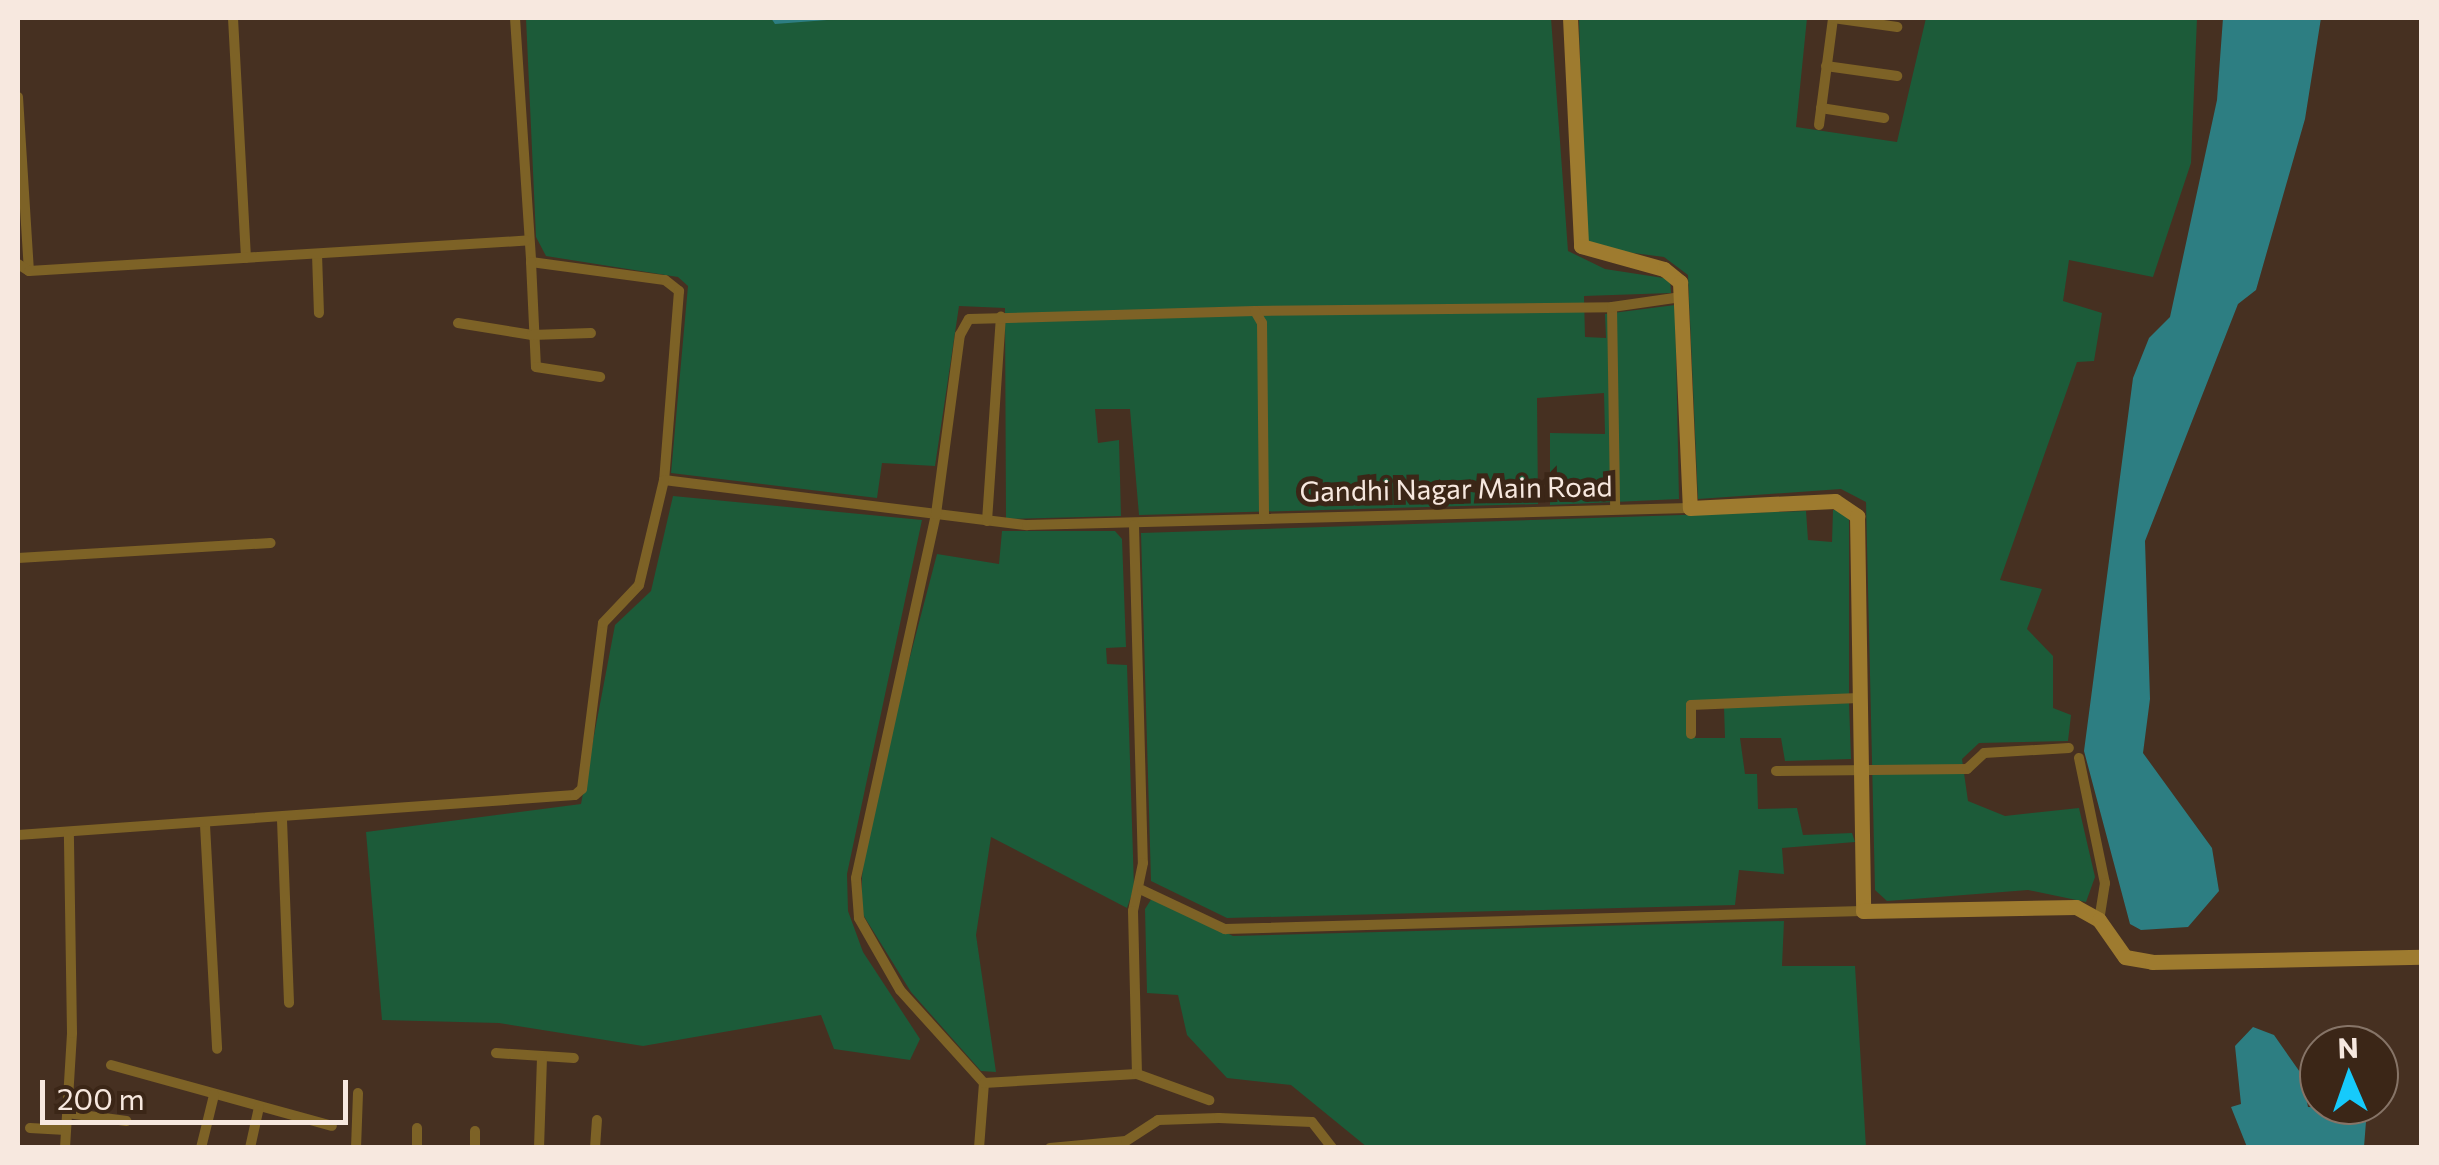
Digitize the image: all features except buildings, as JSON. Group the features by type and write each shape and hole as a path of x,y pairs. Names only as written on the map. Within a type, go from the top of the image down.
{"street":[{"path":"233,18 246,258"},
{"path":"515,18 536,367 600,377"},
{"path":"1570,18 1581,246 1675,274 1681,298 1690,508"},
{"path":"1819,124 1832,18 1897,27"},
{"path":"1826,66 1896,76"},
{"path":"18,97 29,270"},
{"path":"1821,108 1884,118"},
{"path":"18,264 29,270 526,241"},
{"path":"317,254 319,313"},
{"path":"18,835 552,800 582,789 603,623 639,585 664,480 679,291 665,280 531,262"},
{"path":"979,1148 984,1083 900,990 859,918 856,878 865,818 936,514 960,335 976,315 1612,307 1681,298"},
{"path":"1612,307 1615,509"},
{"path":"1255,312 1262,323 1264,518"},
{"path":"987,520 1001,316"},
{"path":"458,324 532,335 591,333"},
{"name":"Gandhi Nagar Main Road","path":"664,480 987,520 1134,525 1834,501 1852,508 1863,911"},
{"path":"1134,525 1142,890 1133,912 1137,1074"},
{"path":"18,558 271,543"},
{"path":"1691,734 1690,705 1858,698"},
{"path":"1776,771 1967,769 1984,753 2069,748"},
{"path":"2078,758 2106,883 2098,920"},
{"path":"282,820 290,1002"},
{"path":"205,825 217,1049"},
{"path":"65,1148 69,833"},
{"path":"1142,890 1225,929 2050,905 2076,907 2098,920 2125,957 2152,962 2422,956"},
{"path":"496,1053 574,1058"},
{"path":"539,1148 542,1058"},
{"path":"112,1066 332,1126"},
{"path":"984,1083 1137,1074 1209,1100"},
{"path":"356,1148 358,1093"},
{"path":"200,1148 214,1095"},
{"path":"250,1148 259,1106"},
{"path":"67,1113 126,1122"},
{"path":"1050,1148 1126,1141 1158,1120 1219,1118 1312,1122 1332,1148"},
{"path":"595,1148 597,1120"},
{"path":"30,1128 66,1130"},
{"path":"417,1148 418,1128"},
{"path":"475,1148 476,1130"}],"green space":[{"path":"526,18 1551,18 1568,251 1605,269 1670,279 1671,293 1584,296 1585,337 1606,338 1605,314 1675,305 1679,499 1550,505 1550,433 1605,434 1604,393 1537,398 1538,504 1139,515 1130,409 1095,409 1098,443 1119,440 1121,516 1006,519 1005,308 959,306 935,466 882,463 877,498 671,473 688,286 678,277 546,256 536,237"},
{"path":"1579,18 1807,18 1796,127 1897,142 1926,18 2197,18 2191,163 2153,277 2069,260 2063,301 2102,313 2094,361 2077,362 2000,580 2042,589 2027,629 2053,656 2053,708 2071,715 2068,741 1979,743 1962,759 1968,801 2005,816 2079,808 2095,877 2086,902 2028,890 1887,901 1875,890 1866,502 1841,489 1698,499 1688,275 1664,257 1595,248 1585,240"},
{"path":"673,496 922,520 847,874 848,911 863,952 920,1039 910,1060 834,1049 821,1015 643,1046 499,1023 382,1020 366,832 581,804 615,625 651,591"},
{"path":"1833,510 1843,510 1849,520 1849,695 1695,701 1695,738 1725,738 1724,707 1849,703 1851,759 1785,761 1781,738 1740,738 1745,774 1757,774 1758,809 1797,808 1803,835 1852,833 1855,842 1782,848 1784,874 1739,870 1735,905 1227,918 1151,881 1141,533 1806,511 1808,540 1832,542"},
{"path":"1002,531 1115,531 1122,539 1126,647 1106,648 1107,664 1127,665 1134,888 1127,908 991,837 976,935 996,1072 981,1071 911,992 862,913 862,877 868,817 937,554 999,564"},
{"path":"1152,898 1233,936 1784,921 1782,966 1855,966 1866,1147 1367,1147 1291,1085 1227,1078 1187,1035 1178,995 1147,993 1145,909"}],"water":[{"path":"771,18 853,18 775,24"},
{"path":"2223,18 2321,18 2305,119 2256,290 2238,304 2145,541 2150,699 2143,753 2212,848 2219,891 2188,927 2141,930 2130,924 2084,751 2133,378 2149,338 2170,317 2217,100"},
{"path":"2253,1027 2274,1035 2299,1071 2299,1125 2366,1125 2364,1147 2247,1147 2231,1107 2241,1104 2235,1046"}]}
